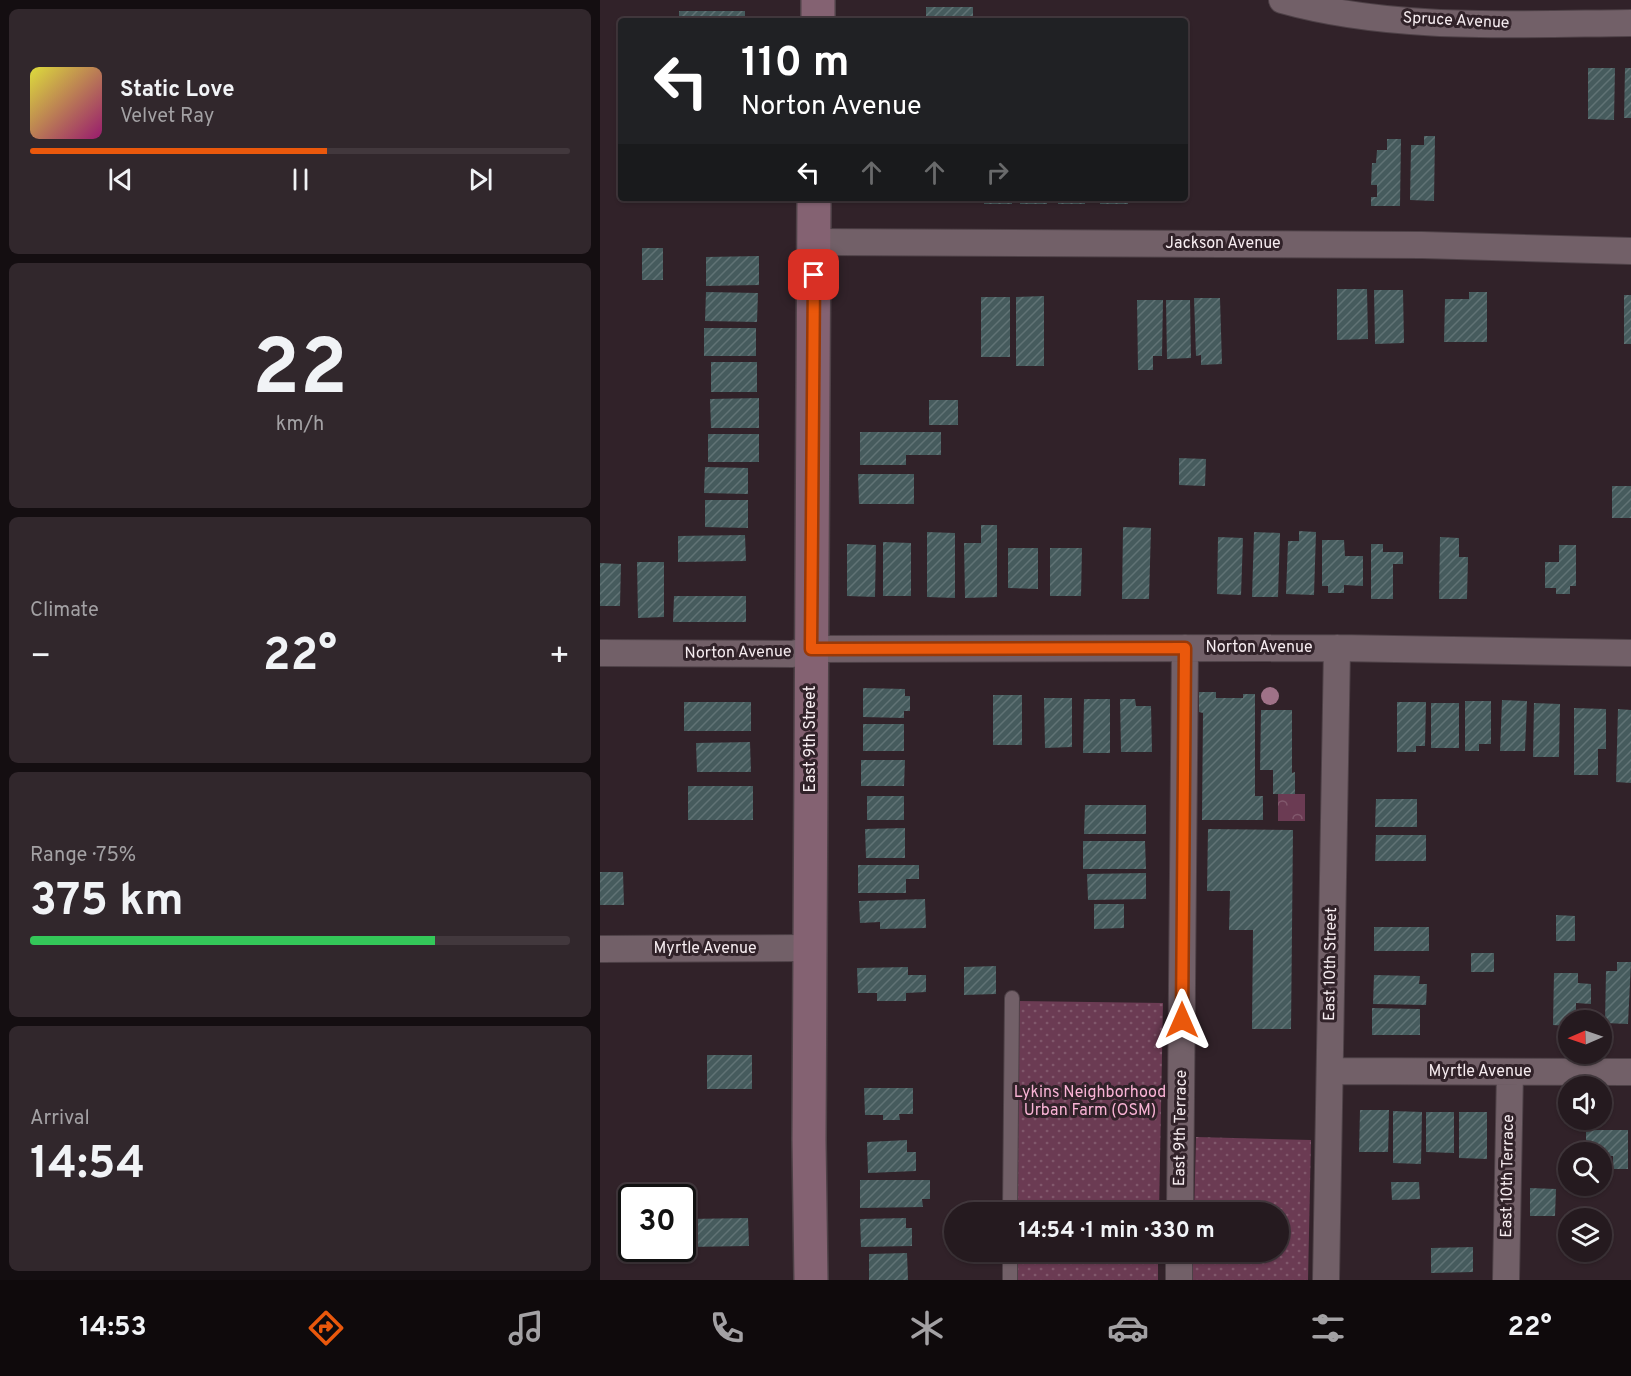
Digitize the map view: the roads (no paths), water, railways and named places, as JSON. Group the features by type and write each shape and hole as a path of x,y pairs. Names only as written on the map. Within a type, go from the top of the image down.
{"main road":[{"path":"818,0 818,18"},
{"name":"East 9th Street","path":"811,1280 809,1140 814,201"}],"street":[{"name":"Spruce Avenue","path":"1282,0 1346,6 1432,22 1631,23"},
{"name":"Jackson Avenue","path":"814,242 1410,245 1631,251"},
{"name":"Norton Avenue","path":"600,653 780,654 811,649 1185,648 1631,653"},
{"name":"East 9th Terrace","path":"1180,1202 1185,648"},
{"name":"East 10th Street","path":"1326,1280 1337,648"},
{"name":"Myrtle Avenue","path":"600,949 810,948"},
{"name":"Myrtle Avenue","path":"1330,1071 1631,1072"},
{"name":"East 10th Terrace","path":"1506,1280 1510,1072"},
{"path":"1179,1262 1179,1280"}],"lane":[{"path":"1010,1202 1012,998"},
{"path":"1010,1262 1010,1280"}],"park label":[{"name":"Lykins Neighborhood Urban Farm (OSM)","path":"1090,1102"}]}
